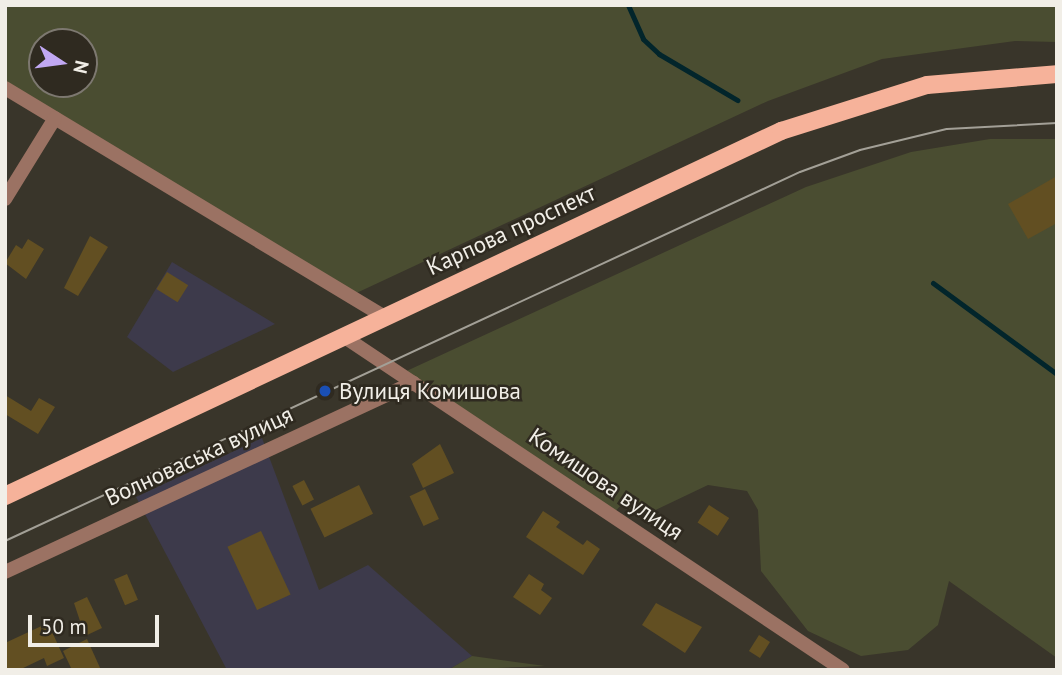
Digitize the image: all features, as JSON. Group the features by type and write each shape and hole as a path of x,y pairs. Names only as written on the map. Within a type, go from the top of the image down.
{"main road":[{"name":"Карпова проспект","path":"5,496 343,336 829,112 927,85 1057,74"}],"street":[{"path":"5,88 384,317"},
{"path":"5,199 55,118"},
{"name":"Комишова вулиця","path":"343,336 843,670"},
{"name":"Волноваська вулиця","path":"5,572 413,383"}],"shaded area":[{"path":"172,262 275,324 173,372 127,337"},
{"path":"262,438 319,590 368,565 472,656 448,670 227,670 136,497"}],"green space":[{"path":"5,5 1057,5 1057,42 1015,41 882,59 768,101 350,296 5,88"},
{"path":"990,139 1057,139 1057,658 949,581 938,625 908,650 861,656 808,631 761,571 758,510 747,491 708,485 645,515 621,505 612,515 400,374 806,187 911,152"},
{"path":"472,656 545,666 448,670"}],"building":[{"path":"1057,176 1057,223 1028,239 1008,204"},
{"path":"90,236 108,247 78,296 64,288"},
{"path":"28,239 44,249 26,279 5,263 16,245 22,249"},
{"path":"167,272 188,285 178,302 156,289"},
{"path":"5,395 31,411 39,398 55,407 38,434 5,414"},
{"path":"440,444 454,473 423,488 412,464"},
{"path":"304,480 314,500 302,506 292,486"},
{"path":"359,485 373,514 324,537 310,509"},
{"path":"425,489 439,519 424,526 410,496"},
{"path":"709,505 729,518 718,536 698,523"},
{"path":"543,511 560,522 556,527 583,545 587,540 600,549 583,575 526,537"},
{"path":"261,531 291,594 257,610 227,547"},
{"path":"127,574 138,600 125,605 114,579"},
{"path":"529,574 544,584 541,590 552,598 540,615 513,597"},
{"path":"87,597 102,628 85,636 74,603"},
{"path":"656,603 702,627 685,653 642,625"},
{"path":"48,623 64,658 47,666 44,658 19,670 5,670 5,643"},
{"path":"759,635 770,642 760,658 749,651"},
{"path":"87,639 101,670 72,670 63,651"}],"waterway":[{"path":"628,5 643,39 659,54 737,100"},
{"path":"933,283 1057,374"}],"tram line":[{"path":"5,541 800,172 860,150 947,129 1057,123"}],"place":[{"name":"Вулиця Комишова","path":"325,391"}]}
